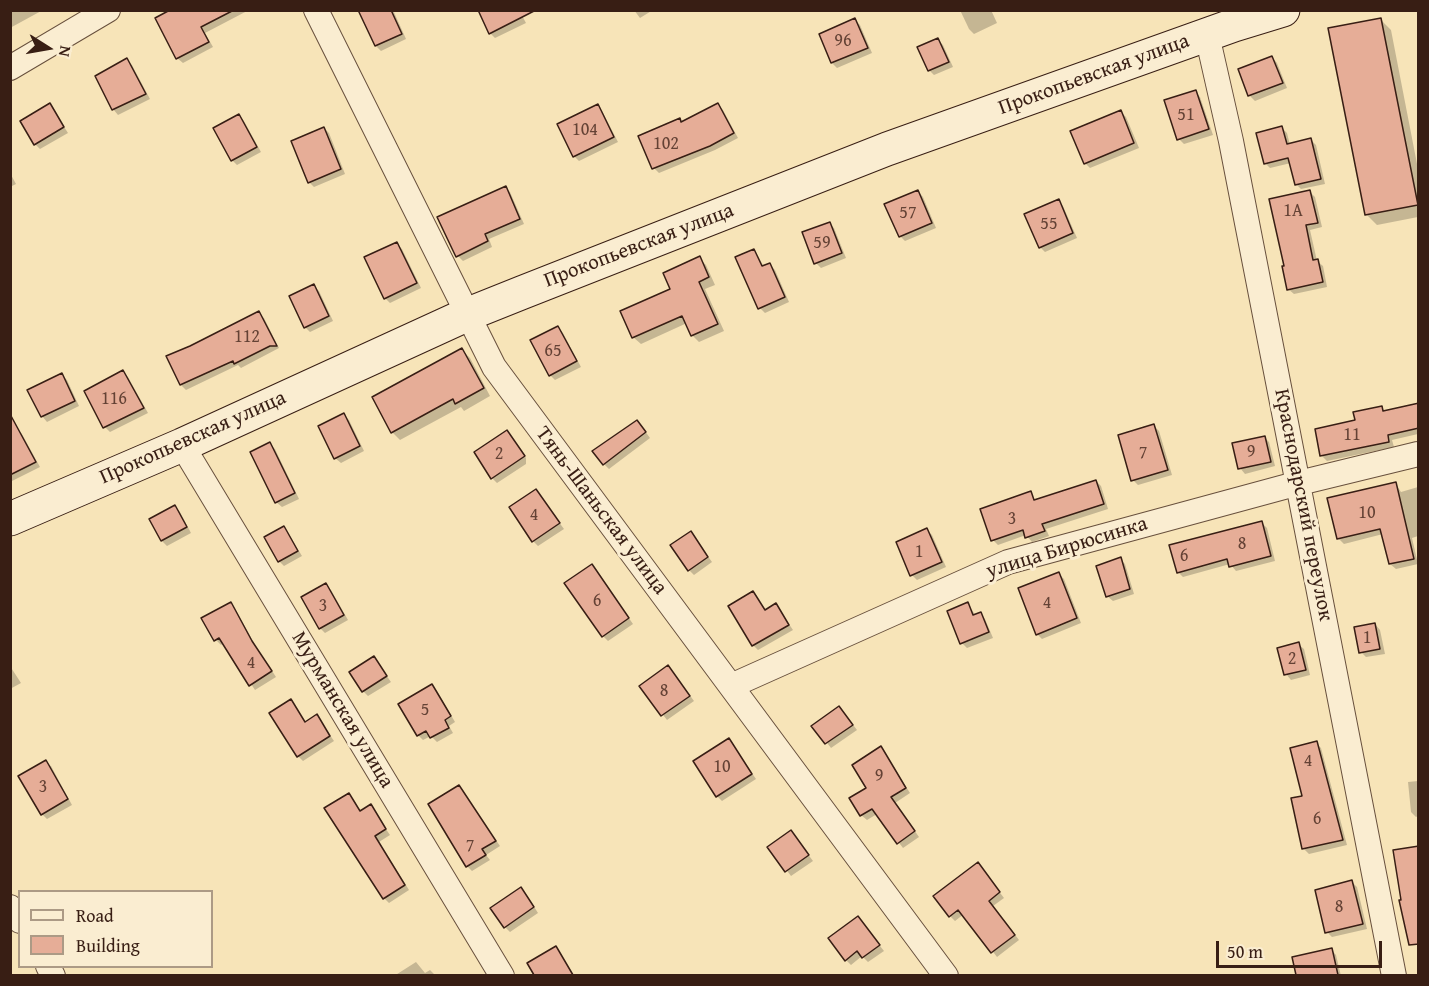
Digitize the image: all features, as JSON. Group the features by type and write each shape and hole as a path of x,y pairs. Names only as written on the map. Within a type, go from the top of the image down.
{"main road":[{"name":"Прокопьевская улица","path":"10,519 182,445 466,315 887,149 1283,10"}],"street":[{"path":"10,68 108,10"},
{"name":"Тянь-Шаньская улица","path":"315,10 494,367 946,975"},
{"name":"Краснодарский переулок","path":"1207,35 1231,141 1394,975"},
{"name":"Мурманская улица","path":"182,445 502,975"},
{"name":"улица Бирюсинка","path":"731,686 1008,562 1299,483 1419,454"}],"building":[{"path":"170,10 234,10 201,27 209,42 176,59 155,18"},
{"path":"358,10 391,10 402,34 375,46"},
{"path":"478,10 536,10 489,34"},
{"path":"855,18 868,48 831,63 819,34"},
{"path":"1381,18 1418,205 1365,215 1328,28"},
{"path":"938,38 949,62 928,71 917,47"},
{"path":"1272,56 1283,83 1248,96 1238,69"},
{"path":"127,58 146,94 112,110 95,76"},
{"path":"1196,90 1209,129 1177,140 1164,100"},
{"path":"50,103 64,127 34,145 20,121"},
{"path":"718,103 734,133 710,146 652,169 638,136 680,118 681,122"},
{"path":"598,104 614,137 573,157 557,124"},
{"path":"1121,110 1134,143 1084,164 1070,131"},
{"path":"239,114 257,147 231,161 213,128"},
{"path":"1282,126 1287,144 1311,138 1321,179 1295,185 1288,158 1264,164 1256,133"},
{"path":"324,127 341,169 308,183 291,141"},
{"path":"506,186 520,219 485,234 488,241 456,257 437,217"},
{"path":"918,190 932,223 899,237 884,204"},
{"path":"1310,190 1318,223 1306,225 1313,260 1318,259 1323,282 1287,290 1269,199"},
{"path":"1059,199 1073,233 1039,248 1024,214"},
{"path":"830,222 842,253 814,264 802,232"},
{"path":"397,242 417,283 384,299 364,257"},
{"path":"754,249 762,266 770,263 785,297 758,309 735,257"},
{"path":"700,256 709,277 699,282 718,324 691,336 682,316 632,338 620,311 670,289 663,273"},
{"path":"314,284 329,316 304,328 289,296"},
{"path":"259,311 277,346 270,346 234,364 233,361 180,385 166,356"},
{"path":"558,326 577,361 549,376 530,340"},
{"path":"462,348 484,388 455,404 453,399 391,433 372,397"},
{"path":"123,370 144,408 103,428 84,391"},
{"path":"62,373 75,401 41,417 27,390"},
{"path":"1419,403 1419,428 1388,435 1389,442 1320,456 1315,429 1355,420 1353,412 1382,406 1383,411"},
{"path":"344,413 360,446 334,459 318,426"},
{"path":"10,414 36,462 10,475"},
{"path":"637,420 646,432 603,465 592,451"},
{"path":"1154,424 1168,470 1131,481 1118,435"},
{"path":"507,430 525,456 491,479 474,452"},
{"path":"1265,436 1271,462 1238,469 1232,443"},
{"path":"270,442 295,493 275,503 250,452"},
{"path":"1096,480 1104,504 1042,524 1045,531 1025,538 1023,530 991,541 980,509 1031,491 1034,500"},
{"path":"1396,482 1414,559 1389,564 1380,529 1337,539 1327,498"},
{"path":"536,489 560,523 532,542 509,507"},
{"path":"175,505 187,527 161,541 149,519"},
{"path":"1262,521 1271,556 1229,567 1227,559 1177,573 1169,545"},
{"path":"284,526 298,551 278,562 264,537"},
{"path":"927,528 942,562 910,576 896,542"},
{"path":"691,531 708,557 688,571 670,545"},
{"path":"1121,557 1130,589 1106,597 1096,566"},
{"path":"592,564 629,618 602,637 564,583"},
{"path":"1059,572 1077,618 1036,635 1018,588"},
{"path":"326,583 344,615 319,629 301,597"},
{"path":"753,591 765,610 776,603 789,625 752,646 728,606"},
{"path":"231,602 252,641 272,671 249,686 219,638 214,641 201,618"},
{"path":"968,602 973,615 981,612 989,632 960,644 947,611"},
{"path":"1375,623 1380,649 1359,653 1354,627"},
{"path":"1299,642 1306,670 1284,675 1277,648"},
{"path":"374,656 387,676 362,692 349,672"},
{"path":"668,665 690,696 661,716 639,686"},
{"path":"432,684 451,716 445,720 449,728 430,738 426,731 417,736 398,704"},
{"path":"291,699 305,722 317,714 330,736 297,757 269,713"},
{"path":"839,706 853,725 825,744 811,726"},
{"path":"729,738 752,774 716,797 693,761"},
{"path":"1317,741 1343,840 1302,849 1291,798 1302,796 1290,748"},
{"path":"881,746 906,788 891,797 915,831 897,844 872,809 860,816 849,798 866,788 852,765"},
{"path":"46,760 68,799 41,815 18,776"},
{"path":"459,785 496,841 482,849 486,855 466,867 428,804"},
{"path":"349,793 360,811 371,804 386,829 375,836 405,885 383,899 324,808"},
{"path":"791,830 809,855 785,872 767,847"},
{"path":"1419,846 1419,944 1409,945 1399,900 1401,900 1393,850"},
{"path":"978,862 1000,892 989,901 1015,935 991,953 958,910 949,917 933,896"},
{"path":"1352,880 1363,924 1325,933 1315,890"},
{"path":"521,887 534,907 504,928 490,908"},
{"path":"858,916 880,945 862,958 857,951 845,961 828,938"},
{"path":"556,946 573,975 534,975 527,963"},
{"path":"1332,948 1338,975 1296,975 1292,957"}]}
